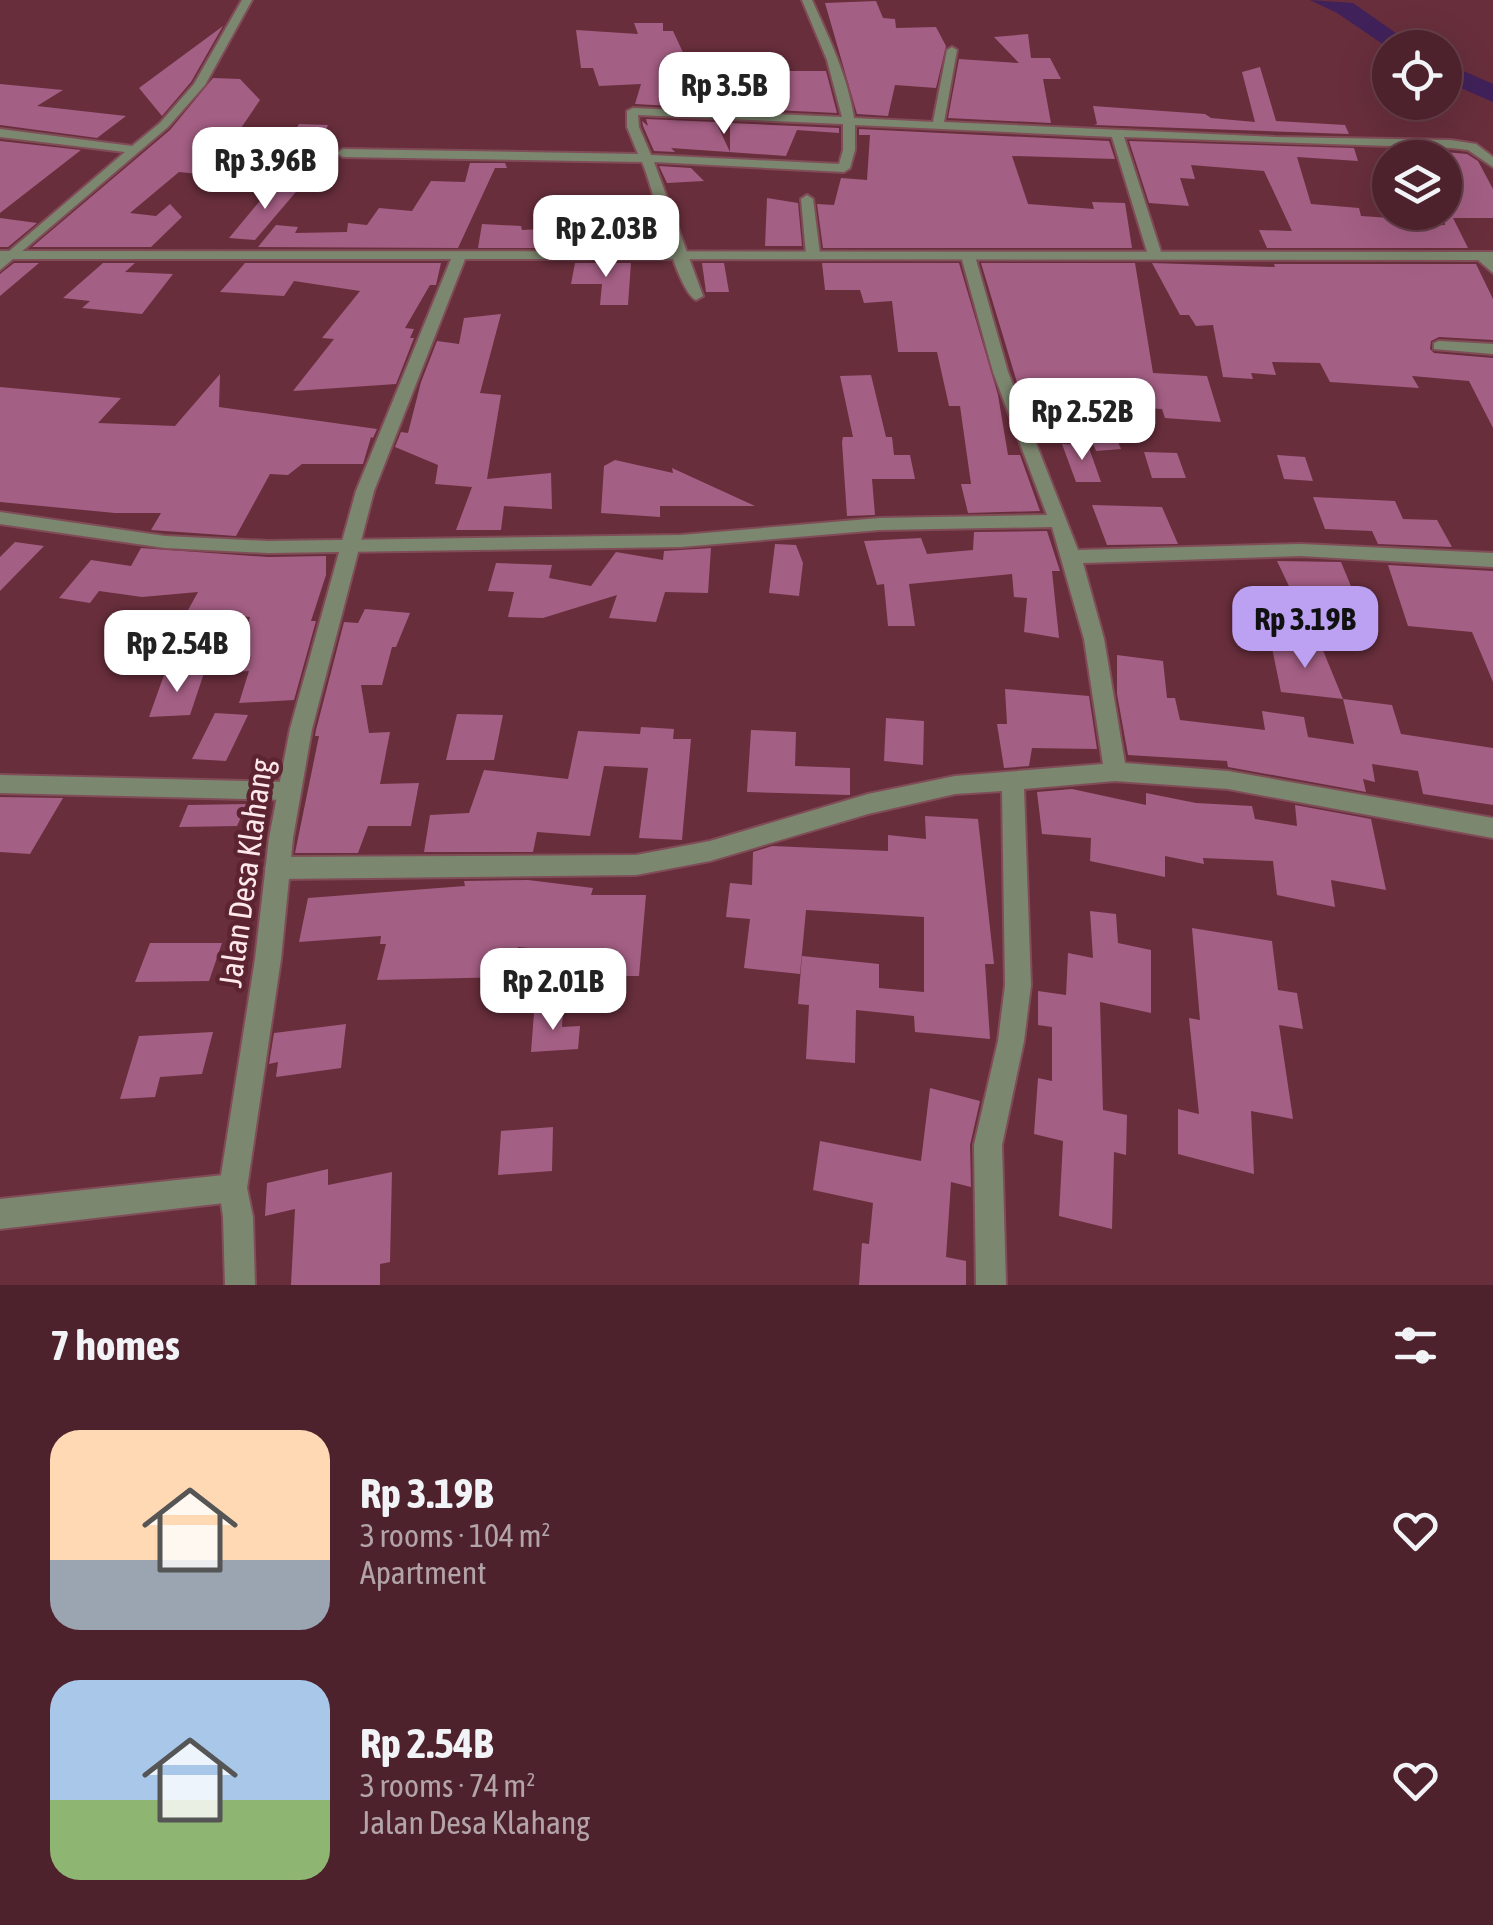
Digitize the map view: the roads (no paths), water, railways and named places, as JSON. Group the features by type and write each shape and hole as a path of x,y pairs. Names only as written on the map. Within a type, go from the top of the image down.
{"street":[{"path":"0,266 6,255 164,125 198,86 247,0"},
{"path":"342,154 648,158 844,168 849,121 829,50 807,0"},
{"path":"938,124 952,50"},
{"path":"696,296 676,255 648,158 634,128 633,112 1275,141 1462,145 1472,147 1493,163"},
{"path":"1116,132 1155,256"},
{"path":"0,133 134,150"},
{"path":"807,199 814,254"},
{"path":"6,255 1488,256 1493,268"},
{"name":"Jalan Desa Klahang","path":"240,1285 233,1188 268,960 277,868 306,710 365,491 460,255"},
{"path":"968,256 991,340 1072,557 1103,675 1115,772"},
{"path":"1439,346 1493,349"},
{"path":"0,518 165,542 351,546 681,541 880,524 1057,521"},
{"path":"1072,557 1301,550 1493,560"},
{"path":"277,868 636,865 710,850 886,800 955,786 1115,772 1228,780 1493,828"},
{"path":"991,1285 988,1145 1011,1042 1018,985 1013,781"},
{"path":"0,784 290,791"},
{"path":"0,1214 233,1188"}],"waterway":[{"path":"1321,0 1345,8 1378,30"},
{"path":"1462,79 1493,94"}]}
